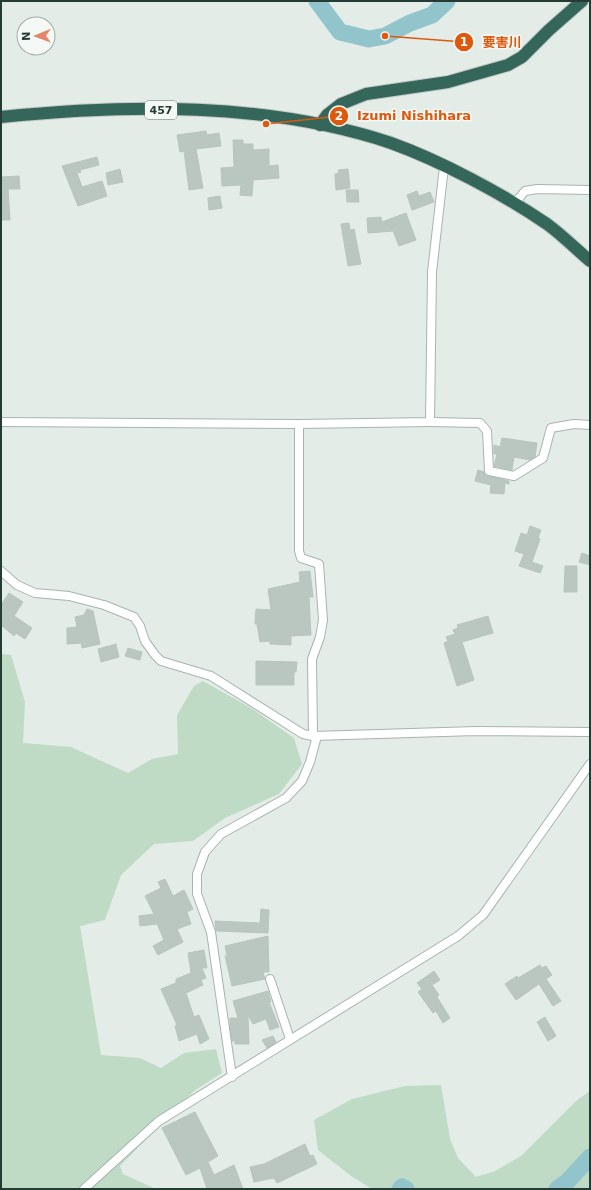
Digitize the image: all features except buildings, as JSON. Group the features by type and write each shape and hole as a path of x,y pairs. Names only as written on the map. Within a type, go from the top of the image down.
{"highway":[{"path":"320,125 327,115 341,104 366,94 448,82 508,65 522,57 562,18 574,10 582,1"},
{"name":"457","path":"1,117 56,112 144,110 226,112 277,116 320,125 390,143 444,167 496,193 548,225 590,261"}],"street":[{"path":"430,422 432,272 444,167"},
{"path":"514,204 525,191 537,189 590,190"},
{"path":"1,422 298,424 430,422 480,423 487,431 489,471 514,476 543,458 550,428 574,424 590,425"},
{"path":"232,1076 210,932 197,894 197,874 205,852 221,834 286,798 302,781 310,762 315,736 312,659 323,620 319,564 301,558 299,552 298,424"},
{"path":"1,570 17,585 35,593 69,596 104,605 134,617 140,626 145,641 161,661 211,676 303,734 315,736 476,732 590,732"},
{"path":"84,1189 159,1121 458,936 483,915 590,764"},
{"path":"270,979 290,1039"}],"green space":[{"path":"1,654 11,655 25,702 23,743 71,747 128,773 152,759 178,754 177,715 194,686 203,681 251,708 294,738 302,764 279,794 225,818 193,841 154,844 121,875 105,920 80,926 101,1055 140,1058 161,1068 184,1053 216,1049 222,1073 194,1091 120,1166 123,1174 156,1189 1,1189"},
{"path":"441,1085 450,1139 458,1158 476,1177 495,1171 521,1156 576,1101 590,1091 590,1189 372,1189 351,1176 318,1150 314,1120 352,1099 405,1086"}],"waterway":[{"path":"317,1 340,32 369,39 385,36 410,23 432,15 447,1"},
{"path":"557,1189 567,1182 590,1157"},
{"path":"400,1189 402,1187 406,1189"}],"place":[{"name":"要害川","path":"385,36"},
{"name":"Izumi Nishihara","path":"266,124"}]}
